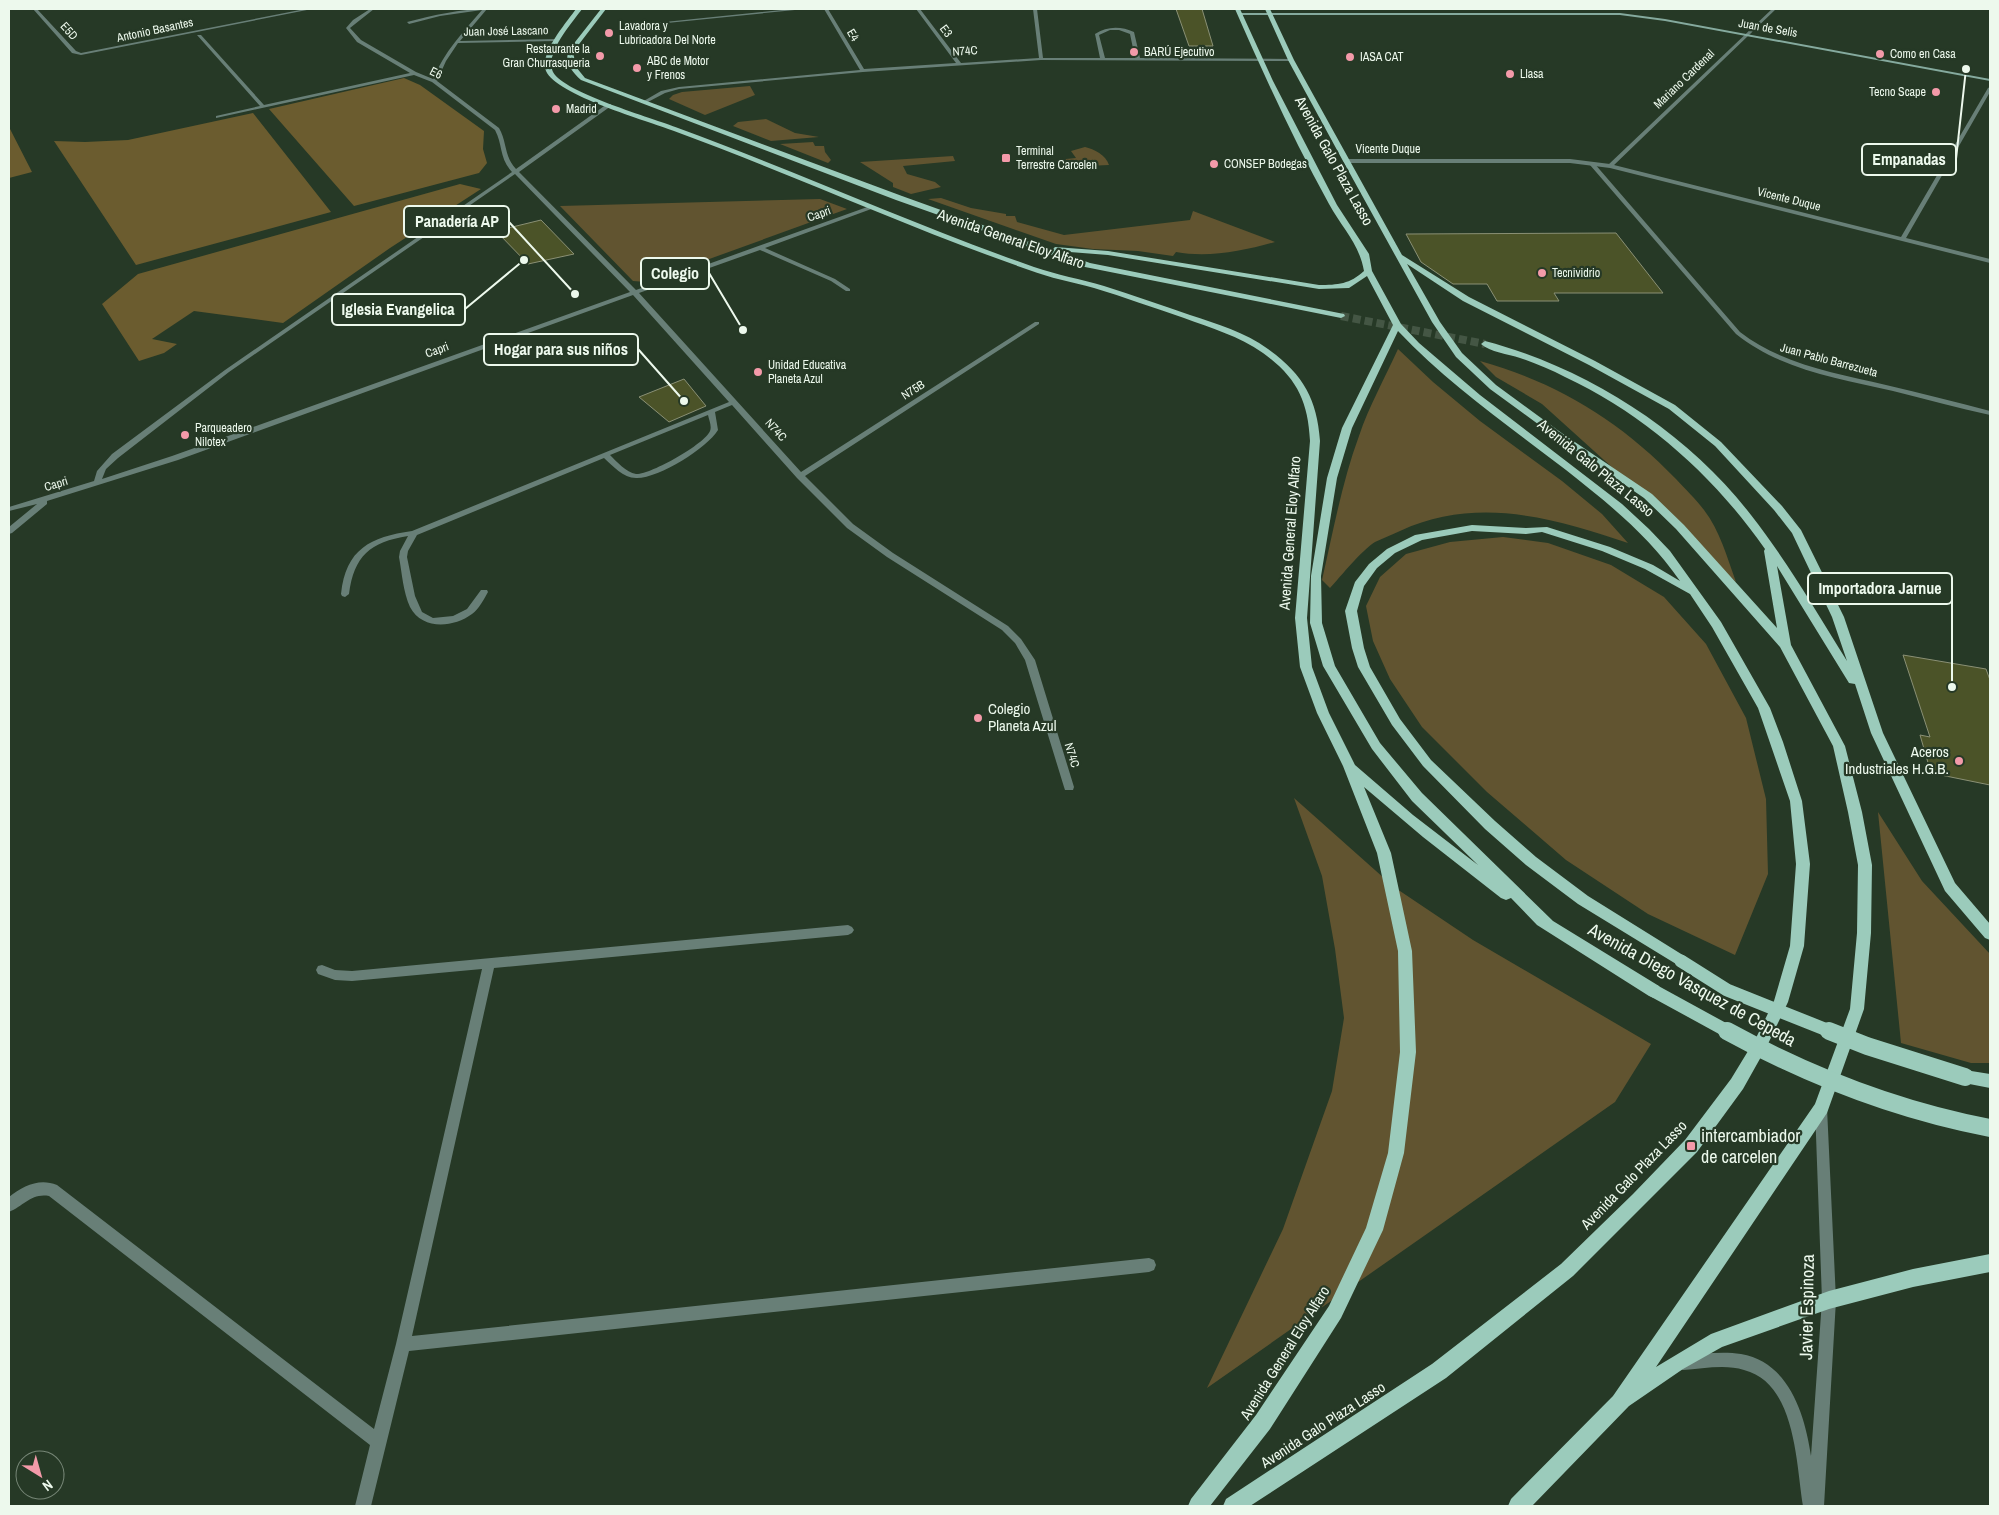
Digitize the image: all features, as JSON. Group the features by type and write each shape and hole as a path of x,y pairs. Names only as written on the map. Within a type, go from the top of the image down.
{"main road":[{"name":"Avenida General Eloy Alfaro","path":"579,9 556,40 548,62 548,71 553,78 572,91 680,130 872,207 1032,268 1100,288 1224,329 1262,349 1278,361 1300,384 1311,404 1315,431 1302,618 1306,667 1323,713 1349,766 1384,853 1405,951 1408,1052 1396,1153 1374,1230 1335,1312 1263,1422 1198,1506"},
{"name":"Avenida General Eloy Alfaro","path":"604,9 570,52 569,61 573,69 583,78 899,198 1088,265 1341,316"},
{"name":"Juan de Selis","path":"1240,14 1600,18 1643,21 1744,36 1990,80"},
{"name":"Avenida Galo Plaza Lasso","path":"1233,1506 1439,1371 1566,1270 1639,1200 1691,1146 1737,1084 1761,1043 1781,1002 1797,946 1803,864 1796,801 1764,708 1717,625 1666,552 1645,531 1618,506 1477,397 1416,345 1397,325 1368,270 1365,254 1333,205 1260,60 1240,14"},
{"name":"Avenida Galo Plaza Lasso","path":"1269,14 1291,60 1436,322 1459,355 1473,370 1560,436 1648,496 1680,527 1785,645 1839,746 1856,812 1865,865 1864,933 1857,1009 1821,1108 1620,1403 1518,1506"},
{"name":"Juan de Selis","path":"1744,36 1990,87"},
{"path":"1886,66 1890,61"},
{"path":"1040,248 1108,253 1319,287 1343,288 1357,282 1368,270"},
{"path":"1400,254 1430,278 1466,299 1665,403 1718,444 1778,508 1797,532 1838,617 1877,732 1950,887 1990,934"},
{"path":"1397,325 1347,428 1332,478 1316,576 1316,623 1329,666 1376,746 1417,797 1548,925"},
{"path":"1485,344 1535,361 1607,397 1654,427 1682,450 1731,498 1768,544 1864,697"},
{"path":"1694,594 1649,567 1606,549 1567,536 1542,529 1526,531 1472,528 1420,537 1390,551 1373,566 1359,585 1351,610 1358,648 1364,667 1396,722 1427,763 1490,825 1531,861 1583,900 1727,990 1867,1046 1965,1077 1990,1081"},
{"path":"1768,544 1785,645"},
{"path":"1349,766 1387,802 1433,840 1548,925"},
{"name":"Avenida Diego Vasquez de Cepeda","path":"1548,925 1654,991 1782,1060 1864,1094 1938,1118 1990,1128"},
{"path":"1620,1403 1677,1363 1717,1340 1828,1300 1913,1278 1990,1263"}],"street":[{"name":"E5D","path":"35,9 74,52 81,54 94,53"},
{"name":"Antonio Basantes","path":"94,53 310,9"},
{"name":"E6","path":"372,9 354,21 348,28 350,33 359,41 414,73 434,81 497,129 501,135 504,159 517,172"},
{"path":"410,23 440,15 481,9"},
{"path":"434,81 443,61 456,42 485,9"},
{"path":"657,22 714,15 803,9"},
{"name":"E4","path":"826,9 863,71"},
{"name":"E3","path":"918,9 959,64"},
{"path":"1035,9 1041,59"},
{"name":"Mariano Cardenal","path":"1610,166 1774,9"},
{"path":"1103,60 1097,34 1103,30 1118,29 1132,33 1138,60"},
{"path":"200,36 263,107"},
{"name":"Juan José Lascano","path":"456,42 556,40"},
{"name":"N74C","path":"644,102 664,92 679,88 959,64 1041,59 1291,60"},
{"path":"218,117 414,73"},
{"path":"1903,239 1990,87"},
{"path":"98,483 98,476 101,470 115,456 227,371 517,172 610,105"},
{"name":"Vicente Duque","path":"1348,164 1572,166 1592,164 1610,166 1990,260"},
{"name":"Juan Pablo Barrezueta","path":"1592,164 1738,333 1758,348 1778,359 1810,369 1990,412"},
{"name":"N74C","path":"517,172 634,292 800,476 850,526 890,555 1005,628 1018,640 1030,660 1069,787"},
{"name":"Capri","path":"9,509 175,458 872,207"},
{"path":"759,247 833,280 848,290"},
{"name":"N75B","path":"800,476 1037,324"},
{"path":"345,594 349,571 358,556 382,540 414,533 734,402"},
{"path":"604,454 633,476 651,474 680,459 711,435 714,426 711,411"},
{"path":"9,531 49,498"},
{"path":"414,533 404,550 403,557 414,607 423,618 434,621 448,621 461,617 472,610 484,592"},
{"path":"322,970 335,975 352,976 848,930"},
{"path":"363,1506 403,1344 489,964"},
{"name":"Javier Espinoza","path":"1816,1506 1828,1300 1821,1108"},
{"path":"9,1205 27,1192 38,1188 52,1190 379,1442"},
{"path":"403,1344 1149,1265"},
{"path":"1677,1363 1721,1361 1748,1363 1772,1376 1784,1389 1797,1420 1811,1506"}],"shaded area":[{"path":"404,78 420,85 484,131 483,149 487,163 479,173 354,206 269,109"},
{"path":"750,86 755,95 705,115 669,99 673,95 682,92"},
{"path":"253,113 331,212 136,265 54,141 128,140"},
{"path":"766,119 795,133 819,137 771,141 733,126 738,122"},
{"path":"9,127 32,172 9,178"},
{"path":"813,142 815,146 824,146 825,152 831,160 828,163 780,144"},
{"path":"1085,147 1099,153 1109,165 1086,166 1065,162 1066,159 1076,158 1071,151"},
{"path":"953,156 955,161 903,166 907,174 935,182 941,187 911,194 893,187 893,183 860,162"},
{"path":"460,184 481,189 390,248 283,323 194,311 152,339 177,344 164,353 139,361 102,304 138,274"},
{"path":"941,198 971,208 1006,214 1006,216 1015,216 1017,222 1064,235 1190,220 1193,211 1275,242 1226,253 1188,254 1176,252 1173,256 1138,251 1093,249 1056,244 928,199"},
{"path":"820,199 847,209 646,282 633,281 560,206"},
{"path":"1398,349 1433,382 1480,421 1562,481 1602,514 1628,543 1571,525 1514,514 1457,514 1428,520 1375,542 1358,557 1330,588 1322,580 1348,471 1367,414"},
{"path":"1480,361 1509,370 1562,393 1586,406 1633,439 1676,479 1710,518 1719,535 1736,582 1542,404 1496,377"},
{"path":"1503,537 1548,543 1611,565 1664,597 1706,644 1746,718 1766,799 1768,874 1735,955 1648,914 1566,860 1487,792 1422,727 1390,679 1373,641 1366,606 1380,577 1406,554 1450,542"},
{"path":"1294,798 1394,887 1473,940 1651,1044 1615,1102 1207,1388 1283,1229 1332,1091 1344,1018 1335,949 1322,876"},
{"path":"1878,812 1922,881 1990,954 1990,1063 1971,1063 1901,1043"}],"building":[{"path":"1176,9 1202,9 1213,46 1189,46"},
{"path":"541,220 574,254 528,264 496,231"},
{"name":"Tecnividrio","path":"1616,233 1663,293 1554,293 1559,301 1497,301 1487,284 1453,284 1421,262 1406,234"},
{"path":"684,379 706,406 669,422 639,397"},
{"path":"1903,655 1986,669 1990,680 1990,785 1931,773 1920,735 1930,737"}],"tunnel":[{"path":"1341,316 1485,344"}],"place":[{"name":"Lavadora y Lubricadora Del Norte","path":"609,33"},
{"name":"BARÚ Ejecutivo","path":"1134,52"},
{"name":"Como en Casa","path":"1880,54"},
{"name":"Restaurante la Gran Churrasqueria","path":"600,56"},
{"name":"IASA CAT","path":"1350,57"},
{"name":"ABC de Motor y Frenos","path":"637,68"},
{"name":"Empanadas","path":"1966,69"},
{"name":"Llasa","path":"1510,74"},
{"name":"Tecno Scape","path":"1936,92"},
{"name":"Madrid","path":"556,109"},
{"name":"Terminal Terrestre Carcelen","path":"1006,158"},
{"name":"CONSEP Bodegas","path":"1214,164"},
{"name":"Iglesia Evangelica","path":"524,260"},
{"name":"Tecnividrio","path":"1542,273"},
{"name":"Panadería AP","path":"575,294"},
{"name":"Colegio","path":"743,330"},
{"name":"Unidad Educativa Planeta Azul","path":"758,372"},
{"name":"Hogar para sus niños","path":"684,401"},
{"name":"Parqueadero Nilotex","path":"185,435"},
{"name":"Importadora Jarnue","path":"1952,687"},
{"name":"Colegio Planeta Azul","path":"978,718"},
{"name":"Aceros Industriales H.G.B.","path":"1959,761"},
{"name":"intercambiador de carcelen","path":"1691,1146"}]}
